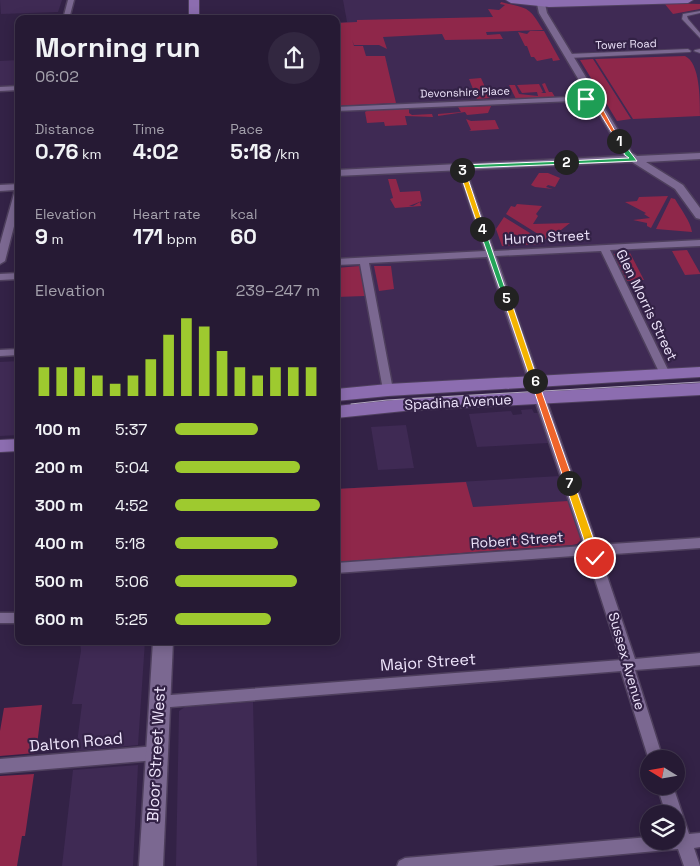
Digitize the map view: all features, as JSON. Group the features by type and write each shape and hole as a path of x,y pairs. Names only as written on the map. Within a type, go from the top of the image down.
{"main road":[{"path":"194,0 194,15"},
{"path":"511,0 541,4 688,0"},
{"path":"622,2 640,0"},
{"name":"Spadina Avenue","path":"340,412 665,374 700,372"},
{"name":"Spadina Avenue","path":"340,394 388,390 700,389"},
{"path":"0,446 15,444"},
{"name":"Bloor Street West","path":"150,866 163,645"}],"street":[{"path":"67,15 71,0"},
{"path":"541,4 543,13 628,155 679,187 700,216"},
{"path":"700,12 685,16 700,36"},
{"path":"688,22 700,24"},
{"name":"Tower Road","path":"569,56 686,51"},
{"path":"0,89 15,88"},
{"name":"Devonshire Place","path":"340,109 594,98"},
{"path":"340,173 700,156"},
{"name":"Sussex Avenue","path":"461,167 628,656 628,673 653,750"},
{"path":"0,188 15,188"},
{"path":"0,261 15,203"},
{"name":"Huron Street","path":"340,262 700,243"},
{"name":"Glen Morris Street","path":"604,248 665,374"},
{"path":"364,260 388,390"},
{"path":"0,277 15,276"},
{"path":"0,353 15,352"},
{"name":"Robert Street","path":"340,568 700,543"},
{"path":"0,618 15,618"},
{"name":"Major Street","path":"158,702 700,659"},
{"name":"Dalton Road","path":"0,766 156,753"},
{"path":"685,841 700,840"},
{"path":"685,844 692,866"},
{"path":"406,866 640,845"}],"shaded area":[{"path":"0,0 62,0 58,12 1,14"},
{"path":"343,0 700,0 700,369 340,393 340,23 347,22"},
{"path":"501,2 526,9 534,16 543,30 486,32 487,35 500,34 503,39 445,40 442,34 383,37 387,49 379,45 354,45 352,40 354,46 363,46 366,56 385,56 396,103 340,106 340,23 357,22 357,20 493,17 488,9 499,10 505,5 500,4"},
{"path":"664,3 700,4 700,9 673,14"},
{"path":"530,31 544,31 560,60 553,61 552,58 537,61 534,57 531,57 527,46 525,46 518,32 527,34"},
{"path":"685,56 694,66 696,73 700,116 633,119 595,59"},
{"path":"593,59 631,119 617,121 580,60"},
{"path":"15,60 15,85 0,86 0,61"},
{"path":"481,78 490,98 477,99 469,79"},
{"path":"545,83 549,92 552,92 555,97 516,99 509,85 515,85 519,94 538,96 537,92 522,93 517,85 539,84 543,92 541,93 546,93 542,84"},
{"path":"491,106 488,113 467,115 465,112 438,116 438,114 461,112 458,107"},
{"path":"409,108 409,113 412,115 432,114 433,117 405,116 407,125 385,126 384,122 367,123 365,112 368,110"},
{"path":"466,119 471,121 495,120 499,129 469,131 471,130"},
{"path":"539,173 548,173 560,178 555,187 548,185 546,187 553,189 535,187 531,185"},
{"path":"388,179 396,179 400,192 420,191 422,201 409,206 420,202 421,206 395,208 390,199 393,198"},
{"path":"668,196 651,228 647,226 647,223 633,220 650,218 644,214 646,213 625,202 637,201 639,197"},
{"path":"671,198 675,199 685,215 692,232 656,229"},
{"path":"517,204 542,206 536,214 538,216 533,224 570,223 561,230 563,243 546,239 506,214 511,206 515,207"},
{"path":"504,217 543,241 541,244 502,246 496,229"},
{"path":"687,250 700,274 685,275 672,251"},
{"path":"630,253 644,280 627,281 614,254"},
{"path":"360,266 365,296 340,297 340,268"},
{"path":"374,266 391,266 394,289 379,291"},
{"path":"15,361 15,435 0,436 0,362"},
{"path":"532,409 534,413 538,413 548,443 477,447 469,414 511,411 513,415 522,414 521,410"},
{"path":"406,425 414,468 378,470 371,427"},
{"path":"560,476 582,539 578,545 340,562 340,489"},
{"path":"466,482 473,507 568,501 581,540 577,544 572,545 340,562 340,489"},
{"path":"80,645 145,645 138,745 76,751 82,704 72,704"},
{"path":"253,702 257,866 176,866 179,711 185,707"},
{"path":"42,705 36,753 0,756 0,731 4,708"},
{"path":"138,765 133,866 62,866 73,770"},
{"path":"34,774 25,836 22,836 17,866 0,866 0,776"}],"tram line":[{"path":"351,404 387,400 700,382"}],"route":[{"path":"586,99 594,98 628,155 635,160 461,167 595,558"}]}
